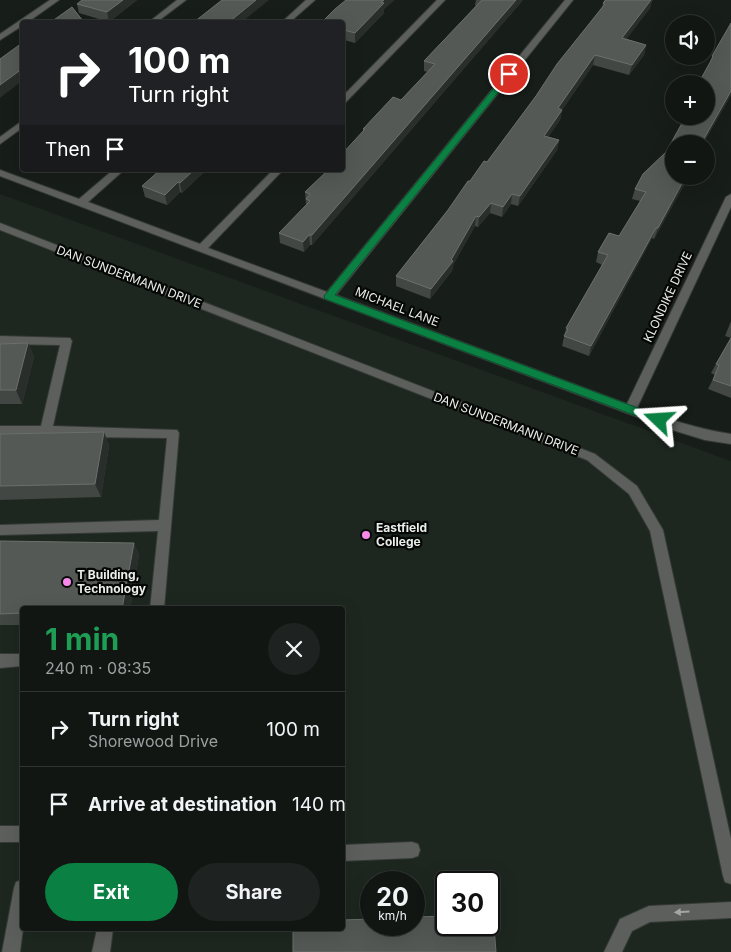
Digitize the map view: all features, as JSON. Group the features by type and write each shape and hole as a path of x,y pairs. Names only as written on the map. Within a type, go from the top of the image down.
{"street":[{"path":"27,20 56,0"},
{"path":"156,20 182,0"},
{"path":"288,20 311,0"},
{"path":"345,100 441,0"},
{"path":"329,296 569,0"},
{"path":"0,38 20,25"},
{"path":"0,141 20,126"},
{"path":"81,203 117,172"},
{"path":"202,249 276,172"},
{"name":"MICHAEL LANE","path":"0,173 630,410 705,435 731,439"},
{"name":"KLONDIKE DRIVE","path":"630,410 731,197"},
{"name":"DAN SUNDERMANN DRIVE","path":"0,226 591,458 634,490 656,530 731,876"},
{"path":"0,340 66,341 46,431"},
{"path":"0,431 173,433 157,606"},
{"path":"0,530 164,525"},
{"path":"0,661 20,660"},
{"path":"0,834 20,834"},
{"path":"345,853 412,850"},
{"path":"11,952 20,900"},
{"path":"613,952 626,924 649,914 731,910"},
{"path":"101,952 105,931"}],"shaded area":[{"name":"Eastfield College","path":"0,194 731,461 731,952 0,952"}],"building":[{"path":"82,0 123,0 107,12 77,4"},
{"path":"222,0 256,0 231,20 197,20"},
{"path":"346,0 384,0 381,2 384,3 355,33 345,30 345,20 324,20"},
{"path":"482,0 516,0 312,235 309,235 303,242 279,233 310,201 306,199 310,194 305,192 326,172 345,172 345,151 365,129 363,129 393,97 401,100 435,64 424,61"},
{"path":"606,0 651,0 622,38 646,45 632,65 595,55 558,108 562,110 544,136 559,140 520,196 512,194 503,207 491,203 479,217 476,216 451,260 453,261 431,289 396,276 448,210 468,181 470,181 484,161 487,162 536,96 557,64 605,4 603,3"},
{"path":"72,7 82,20 54,20"},
{"path":"731,23 731,91 715,119 715,75 703,75 709,65 715,65 715,51"},
{"path":"20,44 20,70 0,85 0,59"},
{"path":"681,125 712,125 706,135 675,135"},
{"path":"665,153 665,185 681,185 591,346 564,336 568,329 566,328 608,255 598,252 609,233 619,236 646,192 635,189 643,174"},
{"path":"158,172 192,172 165,195 142,186"},
{"path":"731,338 731,386 713,380 719,365 716,364"},
{"path":"28,343 16,390 0,390 0,344"},
{"path":"104,432 95,484 0,486 0,434"},
{"name":"T Building, Technology","path":"0,541 134,543 123,606 20,606 20,613 0,614"},
{"path":"435,916 435,936 495,936 496,952 293,952 293,931 345,931 345,920 360,919 360,936 425,936 425,917"}],"place":[{"name":"Eastfield College","path":"366,535"},
{"name":"T Building, Technology","path":"67,582"}],"route":[{"path":"509,74 329,296 659,420"}]}
